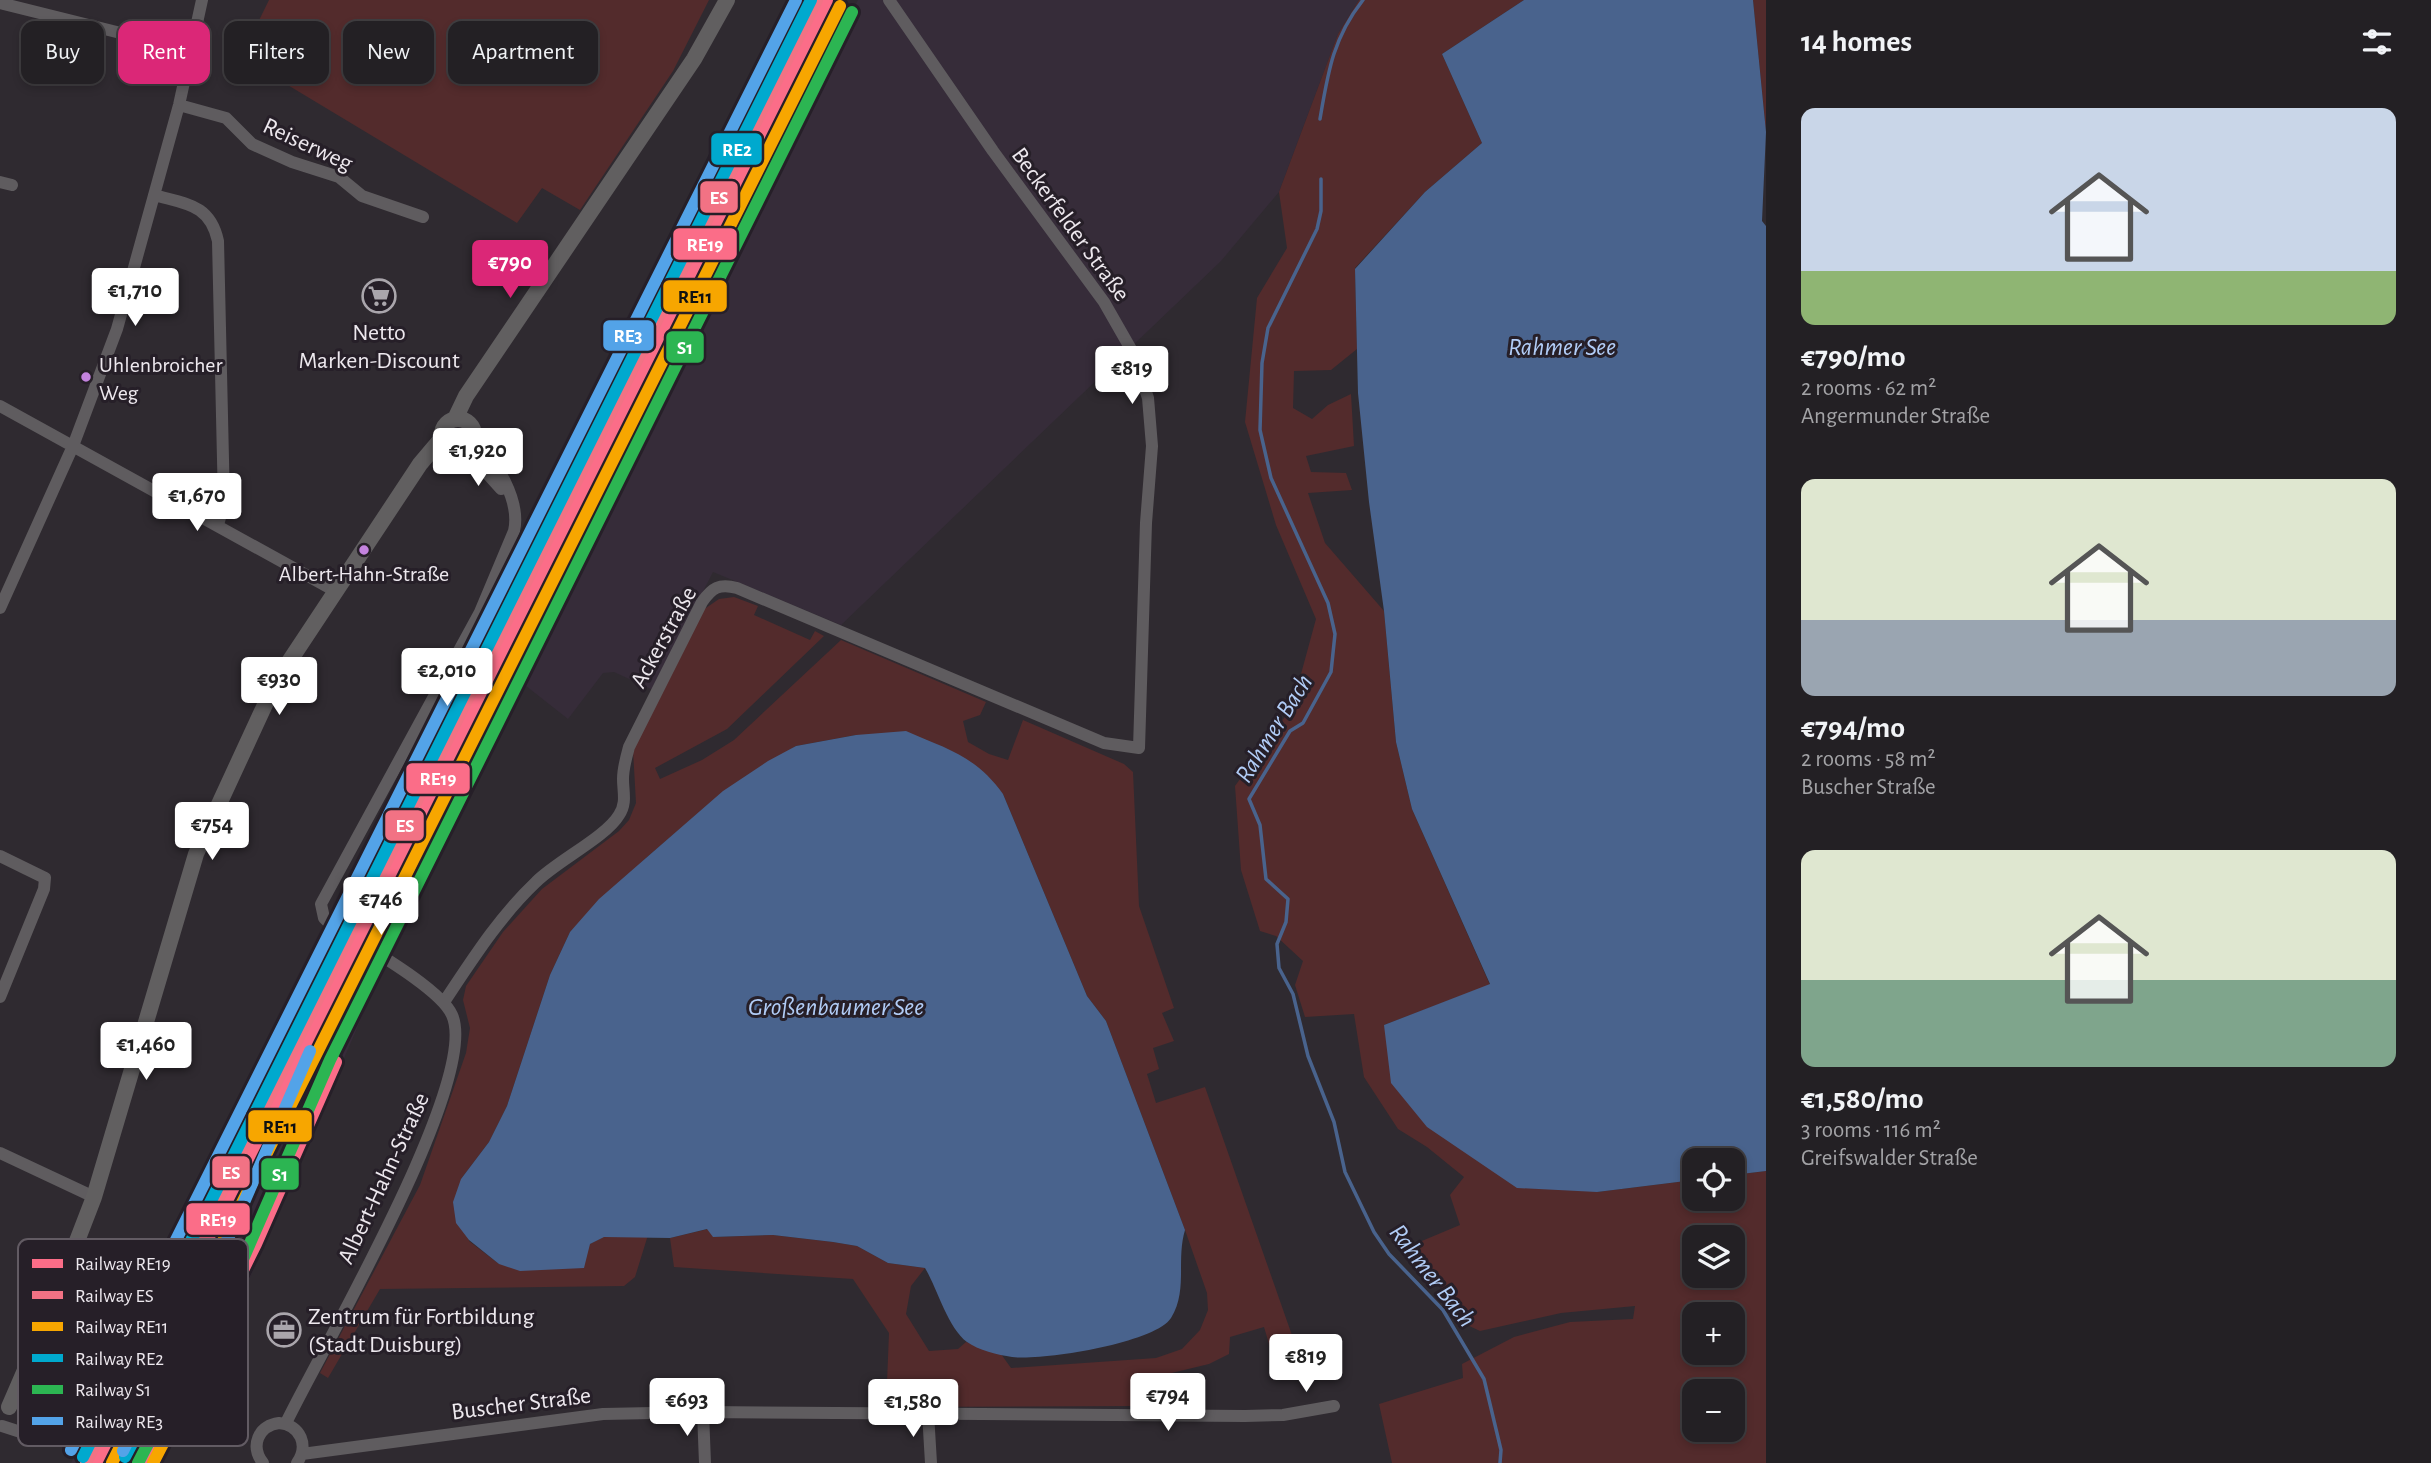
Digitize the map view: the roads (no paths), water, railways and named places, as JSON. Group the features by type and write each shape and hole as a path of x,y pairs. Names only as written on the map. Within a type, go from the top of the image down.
{"main road":[{"path":"450,446 444,426 454,419 466,396 685,73 727,0"},
{"path":"78,1239 94,1197 189,870 275,683 410,481 450,446 468,448 473,432 474,404 485,370"},
{"path":"454,419 464,419 473,432"},
{"path":"9,1407 18,1386"}],"street":[{"path":"198,21 202,0"},
{"name":"Beckerfelder Straße","path":"889,0 985,141 1104,302 1136,362 1148,398 1152,446 1146,523 1139,748"},
{"path":"0,3 118,32"},
{"path":"0,608 73,446 117,329 184,84"},
{"name":"Reiserweg","path":"179,105 226,118 252,144 292,162 339,177 362,196 423,217"},
{"path":"154,195 195,207 206,214 216,233 221,274 224,503 218,525"},
{"path":"0,406 337,592"},
{"path":"444,1002 329,923 321,910 323,897 480,612 514,531 517,520 513,502 486,450 473,432"},
{"path":"450,446 474,459 513,502"},
{"name":"Ackerstraße","path":"444,1002 481,947 517,901 554,865 613,824 621,813 625,802 624,764 629,747 702,602 716,587 724,584 1104,743 1139,748"},
{"path":"0,856 45,878 44,889 0,997"},
{"name":"Albert-Hahn-Straße","path":"286,1423 432,1131 456,1051 456,1028 444,1002"},
{"path":"0,1153 94,1197"},
{"name":"Buscher Straße","path":"299,1459 603,1414 703,1412 1245,1416 1283,1415 1334,1406"},
{"path":"1,1428 9,1407"},
{"path":"703,1412 705,1463"},
{"path":"928,1413 931,1463"},
{"path":"263,1463 257,1453 258,1437 269,1425 286,1423 300,1434 299,1459"}],"water":[{"name":"Rahmer See","path":"1524,0 1753,0 1766,132 1762,221 1766,226 1766,1171 1745,1174 1745,1148 1682,1148 1682,1181 1597,1192 1517,1188 1427,1127 1391,1083 1384,1025 1490,984 1412,809 1396,742 1384,611 1358,393 1355,269 1425,192 1482,143 1442,54"},
{"name":"Großenbaumer See","path":"906,731 971,762 993,781 1003,794 1087,996 1106,1021 1185,1230 1181,1253 1181,1286 1171,1318 1161,1327 1122,1342 1071,1353 1012,1357 977,1347 960,1336 925,1268 888,1263 857,1246 773,1235 713,1237 707,1229 670,1238 604,1237 590,1244 584,1268 520,1271 499,1264 469,1240 456,1223 453,1202 461,1179 489,1142 507,1106 550,975 570,932 599,899 723,791 768,761 796,746 856,735"}],"waterway":[{"name":"Rahmer Bach","path":"1320,119 1329,71 1338,42 1363,0"},
{"name":"Rahmer Bach","path":"1321,179 1321,211 1317,229 1268,328 1262,363 1260,430 1271,478 1328,603 1335,634 1331,672 1303,723 1290,731 1249,799 1260,825 1266,879 1288,899 1286,922 1277,944 1279,968 1293,994 1308,1056 1334,1122 1345,1172 1374,1232 1389,1254 1443,1310 1484,1379 1501,1450 1500,1463"}],"rail line":[{"name":"RE3","path":"176,1239 796,0"},
{"name":"RE2","path":"192,1239 811,0"},
{"name":"ES","path":"198,1239 817,0"},
{"name":"RE19","path":"208,1239 827,0"},
{"name":"RE11","path":"224,1239 840,6"},
{"name":"S1","path":"248,1248 330,1060 852,12"},
{"name":"RE3","path":"228,1239 310,1051"},
{"name":"RE19","path":"248,1260 336,1062"},
{"name":"RE3","path":"71,1450 73,1446"},
{"name":"RE2","path":"83,1457 88,1446"},
{"name":"ES","path":"86,1463 94,1446"},
{"name":"RE19","path":"96,1463 104,1446"},
{"name":"RE11","path":"112,1463 120,1446"},
{"name":"RE3","path":"123,1451 125,1446"},
{"name":"RE2","path":"125,1457 131,1446"},
{"name":"S1","path":"138,1463 147,1446"},
{"name":"RE19","path":"148,1463 156,1446"},
{"name":"RE11","path":"153,1463 162,1446"}],"place":[{"name":"Netto Marken-Discount","path":"379,296"},
{"name":"Uhlenbroicher Weg","path":"86,377"},
{"name":"Albert-Hahn-Straße","path":"364,550"},
{"name":"Zentrum für Fortbildung (Stadt Duisburg)","path":"284,1330"}]}
